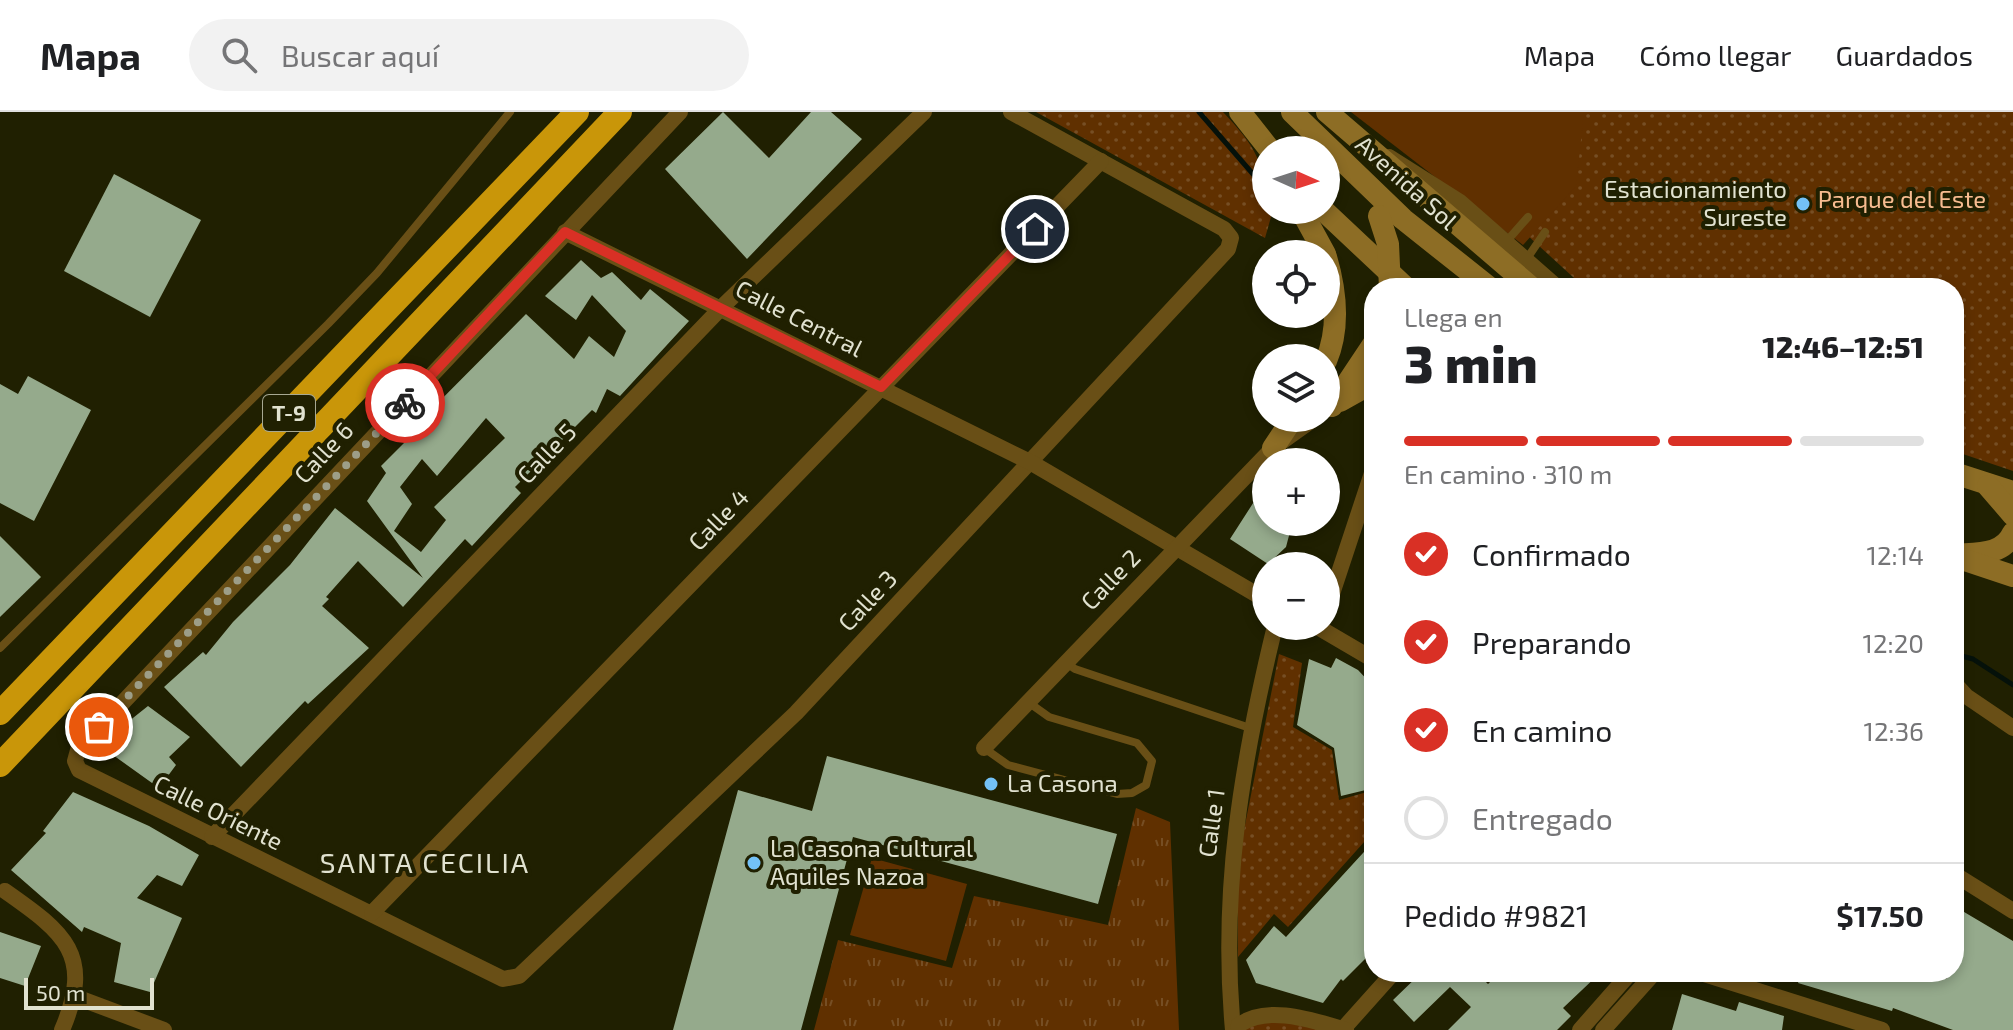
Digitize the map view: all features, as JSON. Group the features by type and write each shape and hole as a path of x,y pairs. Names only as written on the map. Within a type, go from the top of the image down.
{"highway":[{"name":"T-9","path":"0,713 577,112"},
{"name":"T-9","path":"0,765 620,112"}],"main road":[{"path":"1240,112 1259,136"},
{"name":"Avenida Sol","path":"1292,112 1358,178 1478,278"},
{"name":"Avenida Sol","path":"1327,112 1520,278"},
{"path":"1358,178 1379,216 1388,244 1390,278"},
{"path":"1337,224 1392,278"},
{"path":"1340,389 1364,357"},
{"path":"1340,402 1364,388"},
{"path":"1273,448 1284,432"},
{"path":"1964,476 2013,492"},
{"path":"1983,482 2013,515"},
{"path":"1964,555 1998,550 2007,544 2013,533"},
{"path":"1964,559 2013,576"}],"street":[{"name":"Calle 6","path":"75,761 78,750 680,112"},
{"name":"Calle 5","path":"212,837 722,307 924,112"},
{"path":"1011,112 1101,161"},
{"name":"Avenida Sol","path":"1362,142 1418,173 1506,242 1546,278"},
{"name":"Calle 3","path":"519,976 796,713 1228,249 1231,238 1224,229 1101,161"},
{"name":"Calle 4","path":"372,913 1101,161"},
{"name":"Calle Central","path":"565,232 1030,462 1252,592"},
{"path":"1273,448 1295,432"},
{"name":"Calle 2","path":"984,748 1252,469"},
{"path":"1340,567 1364,496"},
{"path":"1340,636 1364,653"},
{"name":"Calle 1","path":"1236,1030 1230,868 1250,728 1272,640"},
{"path":"1964,694 2013,728"},
{"name":"Calle Oriente","path":"75,761 79,770 503,979 519,976"},
{"path":"1964,880 2013,911"},
{"path":"5,891 63,936 75,969 76,997 62,1030"},
{"path":"1236,1030 1245,1021 1263,1015 1283,1015 1345,1030 1386,982"},
{"path":"1580,1030 1622,982"},
{"path":"1603,1030 1646,982"},
{"path":"1730,982 1882,1030"},
{"path":"76,997 164,1030"}],"lane":[{"path":"0,648 377,273 510,112"},
{"path":"1506,242 1528,217"},
{"path":"1525,261 1545,232"},
{"path":"1065,662 1075,669 1250,728"},
{"path":"984,748 1008,765 1117,794 1132,793 1146,785 1152,761 1137,743 1049,717 1028,702"}],"green space":[{"path":"1036,112 1223,112 1252,148 1252,224 1269,224 1265,238"},
{"path":"1351,112 1584,112 1576,186 1523,245"},
{"name":"Parque del Este","path":"1365,112 2013,112 2013,471 1964,454 1964,278 1574,278 1503,213"},
{"path":"1279,654 1302,663 1293,727 1332,750 1339,800 1364,793 1364,842 1288,927 1274,914 1238,957 1238,860"},
{"path":"1136,808 1170,822 1179,1030 814,1030 838,940 952,968 974,896 1108,925"},
{"path":"872,858 967,884 946,961 850,935"},
{"path":"1253,1017 1346,1030 1238,1030"}],"building":[{"path":"723,112 769,158 811,112 831,112 862,139 747,259 665,169"},
{"path":"114,174 201,220 150,317 64,271"},
{"path":"581,260 601,278 612,272 641,300 650,289 689,321 620,396 607,389 596,413 592,410 515,487 521,493 472,546 465,539 403,607 358,561 326,597 329,599 322,606 369,648 308,704 305,701 241,767 164,687 203,652 206,655 233,622 290,565 335,508 423,578 367,501 386,473 381,466 406,441 403,438 526,314 574,359 589,336 614,357 626,331 592,295 576,320 545,296","holes":["486,418 505,438 434,507 446,520 421,552 394,531 412,504 400,487 422,459 437,476"]},
{"path":"28,376 91,410 34,521 0,503 0,384 18,394"},
{"path":"1252,505 1252,536 1289,536 1286,547 1281,552 1252,553 1230,539"},
{"path":"0,536 41,577 0,617"},
{"path":"1336,658 1364,676 1364,790 1341,796 1334,748 1297,725 1309,659 1331,668"},
{"path":"148,706 190,737 169,757 176,765 159,788 99,745"},
{"path":"827,756 1117,834 1098,904 853,837 801,1030 673,1030 738,790 812,811"},
{"path":"73,792 149,826 199,855 182,886 157,875 137,898 182,918 150,992 114,982 121,943 84,927 82,932 11,870 46,833 43,831"},
{"path":"1364,852 1364,960 1343,981 1341,979 1323,1003 1256,983 1246,960 1274,926 1286,937"},
{"path":"1964,912 2013,941 2013,1030 1953,1030 1893,1008 1892,1011 1798,983 1964,982"},
{"path":"0,932 41,946 25,986 0,978"},
{"path":"1412,982 1590,982 1563,1008 1571,1016 1557,1030 1448,1030 1471,1007 1450,987 1414,1022 1393,1000"},
{"path":"1682,994 1736,1011 1739,1002 1784,1016 1782,1030 1672,1030"}],"waterway":[{"path":"1199,112 1252,173"},
{"path":"1964,657 1973,659 2013,685"}],"way so far":[{"path":"99,727 405,403"}],"place":[{"name":"Estacionamiento Sureste","path":"1803,204"},
{"name":"La Casona","path":"991,784"},
{"name":"La Casona Cultural Aquiles Nazoa","path":"754,863"}],"district":[{"name":"SANTA CECILIA","path":"425,863"}],"route":[{"path":"405,403 565,232 881,387 1035,229"}]}
